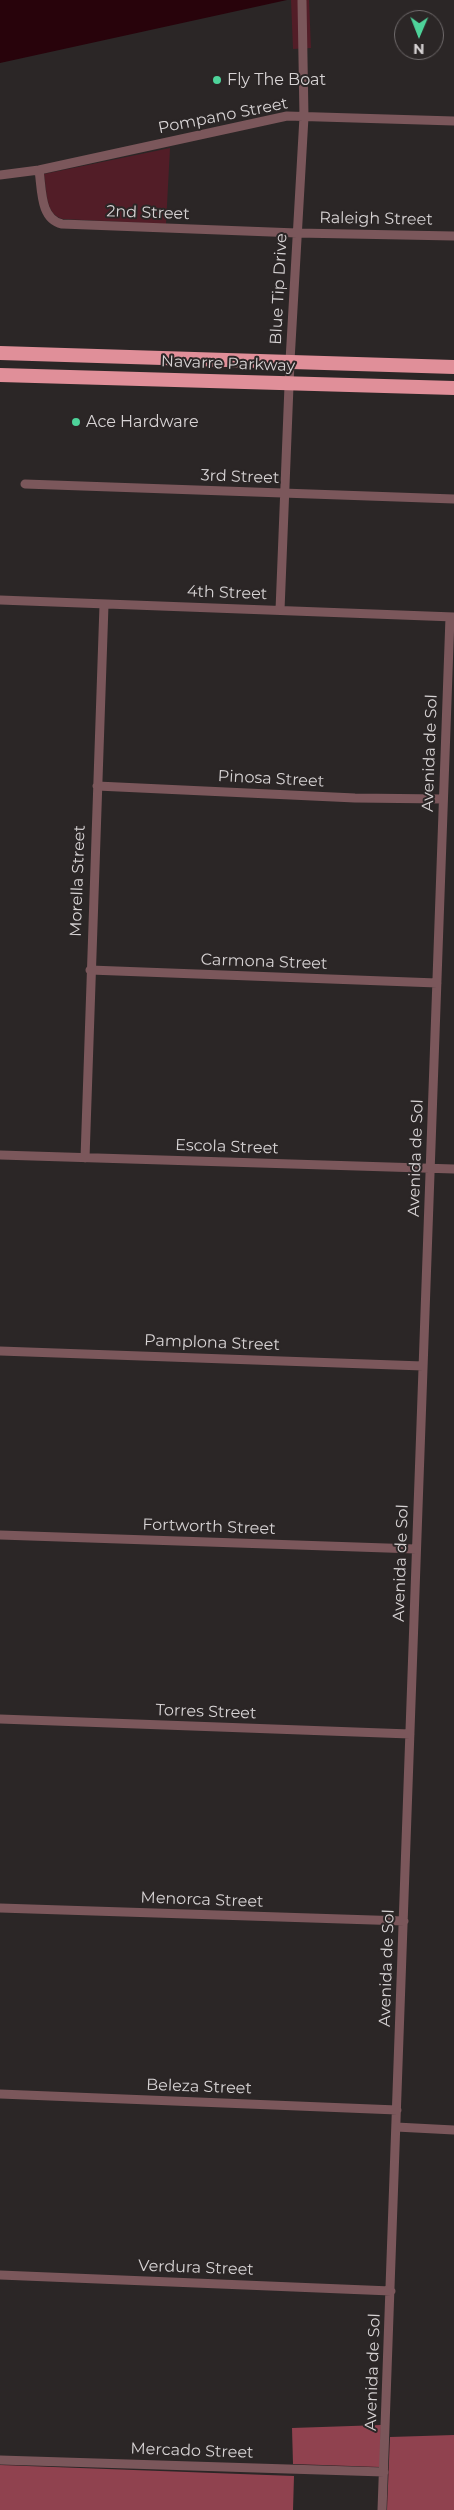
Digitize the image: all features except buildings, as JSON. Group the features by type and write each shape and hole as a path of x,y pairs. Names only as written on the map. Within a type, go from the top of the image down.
{"highway":[{"name":"Navarre Parkway","path":"0,354 454,367"},
{"name":"Navarre Parkway","path":"0,375 454,388"}],"street":[{"name":"Blue Tip Drive","path":"280,610 290,361 304,117 302,1"},
{"name":"Pompano Street","path":"0,174 39,170 287,116 454,121"},
{"name":"2nd Street","path":"39,170 46,215 52,222 62,224 297,233"},
{"name":"Raleigh Street","path":"297,233 454,236"},
{"name":"3rd Street","path":"25,484 454,499"},
{"name":"4th Street","path":"0,600 452,617"},
{"name":"Morella Street","path":"85,1158 104,605"},
{"name":"Avenida de Sol","path":"382,2510 443,799 452,617"},
{"name":"Pinosa Street","path":"97,786 355,798 443,799"},
{"name":"Carmona Street","path":"90,970 437,983"},
{"name":"Escola Street","path":"0,1155 454,1169"},
{"name":"Pamplona Street","path":"0,1351 423,1366"},
{"name":"Fortworth Street","path":"0,1535 416,1549"},
{"name":"Torres Street","path":"0,1719 410,1734"},
{"name":"Menorca Street","path":"0,1908 404,1922"},
{"name":"Beleza Street","path":"0,2094 397,2110"},
{"path":"396,2127 454,2130"},
{"name":"Verdura Street","path":"0,2275 391,2292"},
{"name":"Mercado Street","path":"0,2460 384,2472"}],"shaded area":[{"path":"0,0 287,0 0,63"},
{"path":"291,0 309,0 311,48 293,49"},
{"path":"170,148 166,224 63,219 53,213 48,201 44,174"},
{"path":"381,2425 380,2467 293,2464 292,2428"},
{"path":"454,2435 454,2510 387,2510 390,2437"},
{"path":"0,2465 294,2476 293,2510 0,2510"}],"place":[{"name":"Fly The Boat","path":"217,80"},
{"name":"Ace Hardware","path":"76,422"}]}
